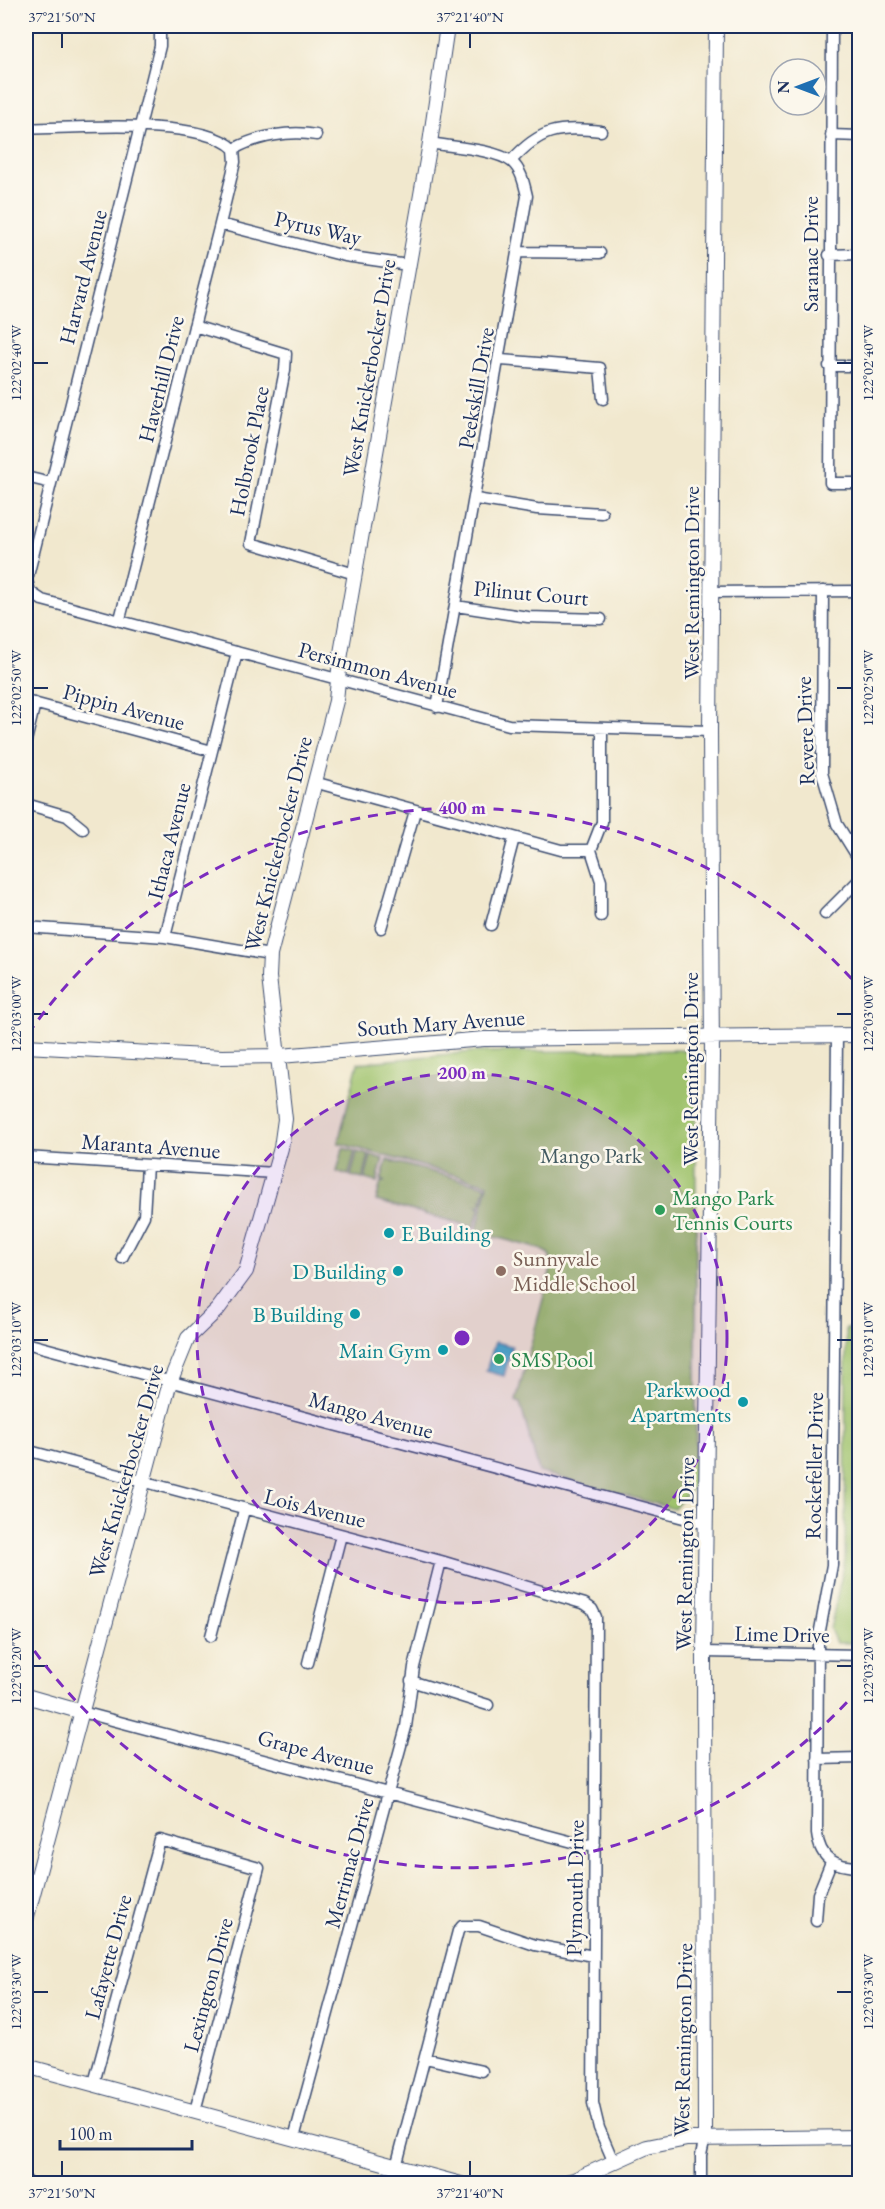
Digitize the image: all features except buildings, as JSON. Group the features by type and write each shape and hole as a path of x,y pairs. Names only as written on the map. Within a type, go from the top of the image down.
{"street":[{"name":"Harvard Avenue","path":"42,600 30,592 27,580 141,126 160,46 160,26"},
{"name":"West Knickerbocker Drive","path":"26,1920 170,1382 189,1338 218,1309 246,1271 274,1173 285,1119 280,1056 269,977 270,955 336,701 354,574 430,143 447,26"},
{"name":"West Remington Drive","path":"701,2184 701,2155 705,2137 704,1652 712,1036 710,731 716,26"},
{"name":"Saranac Drive","path":"832,26 829,255 830,483 860,483"},
{"path":"26,129 141,126 216,136 234,149 248,141 259,139 301,132 316,135"},
{"path":"430,143 488,153 511,161 525,146 544,133 584,129 601,131"},
{"path":"831,135 860,136"},
{"name":"Haverhill Drive","path":"120,619 220,224 235,162 234,149"},
{"name":"Peekskill Drive","path":"437,707 501,360 527,196 521,174 511,161"},
{"name":"Pyrus Way","path":"220,224 345,256 408,265"},
{"path":"519,252 600,253"},
{"path":"829,255 860,254"},
{"name":"Holbrook Place","path":"194,327 286,354 285,370 251,543 354,574"},
{"path":"501,360 600,368 603,399"},
{"path":"829,366 860,366"},
{"path":"26,477 51,483"},
{"path":"476,499 537,509 602,513"},
{"name":"Revere Drive","path":"823,591 822,773 837,824 860,861"},
{"path":"711,592 860,591"},
{"name":"Persimmon Avenue","path":"42,600 120,619 338,681 508,725 710,731"},
{"name":"Pilinut Court","path":"456,606 528,617 601,619"},
{"name":"Ithaca Avenue","path":"165,937 237,652"},
{"path":"26,741 30,702"},
{"name":"Pippin Avenue","path":"30,702 212,751"},
{"path":"601,916 601,881 591,850 602,822 602,728"},
{"path":"314,782 561,850 591,850"},
{"path":"26,804 67,816 83,829"},
{"path":"381,928 415,811"},
{"path":"491,925 514,837"},
{"path":"825,914 860,879"},
{"path":"26,927 165,937 270,955"},
{"name":"Rockefeller Drive","path":"831,1862 824,1856 818,1843 817,1759 818,1654 822,1614 832,1565 837,1035"},
{"name":"South Mary Avenue","path":"26,1046 150,1055 280,1056 484,1039 860,1035"},
{"name":"Maranta Avenue","path":"26,1157 274,1173"},
{"path":"122,1258 144,1216 147,1165"},
{"name":"Mango Avenue","path":"26,1343 706,1524"},
{"name":"Lois Avenue","path":"26,1450 441,1561 585,1604 592,1609"},
{"path":"211,1636 244,1510"},
{"path":"308,1663 340,1535"},
{"name":"Merrimac Drive","path":"294,2138 406,1727 411,1681 441,1561"},
{"name":"Plymouth Drive","path":"592,1609 596,1617 593,2103 599,2128 614,2163"},
{"name":"Lime Drive","path":"704,1652 860,1655"},
{"path":"411,1681 488,1705"},
{"name":"Grape Avenue","path":"26,1696 584,1845 595,1844"},
{"path":"817,1759 860,1758"},
{"name":"Lafayette Drive","path":"94,2083 160,1840 259,1869"},
{"path":"816,1922 818,1894 831,1862 860,1867"},
{"name":"Lexington Drive","path":"195,2111 259,1869"},
{"path":"396,2167 458,1931 462,1926 479,1926 535,1945 593,1956"},
{"path":"425,2058 482,2071"},
{"path":"26,2066 461,2184"},
{"path":"557,2184 574,2180 647,2147 705,2137 860,2137"},
{"path":"26,2180 29,2184"}],"green space":[{"name":"Mango Park","path":"696,1050 696,1450 693,1486 674,1509 539,1472 520,1403 516,1401 552,1265 549,1254 540,1249 476,1232 488,1184 338,1143 358,1063 471,1052"},
{"path":"343,1148 355,1151 349,1175 337,1172"},
{"path":"357,1152 369,1155 363,1179 351,1176"},
{"path":"371,1155 383,1159 377,1182 365,1179"},
{"path":"387,1160 486,1186 480,1206 476,1205 480,1208 474,1227 376,1201 381,1182 385,1182 381,1180"},
{"path":"846,1328 860,1328 859,1643 836,1643 830,1629 845,1560"}],"water":[{"name":"SMS Pool","path":"495,1342 512,1346 504,1376 486,1371"}],"place":[{"name":"Mango Park Tennis Courts","path":"660,1210"},
{"name":"E Building","path":"389,1233"},
{"name":"D Building","path":"398,1271"},
{"name":"Sunnyvale Middle School","path":"501,1271"},
{"name":"B Building","path":"355,1314"},
{"name":"Main Gym","path":"443,1350"},
{"name":"SMS Pool","path":"499,1359"},
{"name":"Parkwood Apartments","path":"743,1402"}]}
